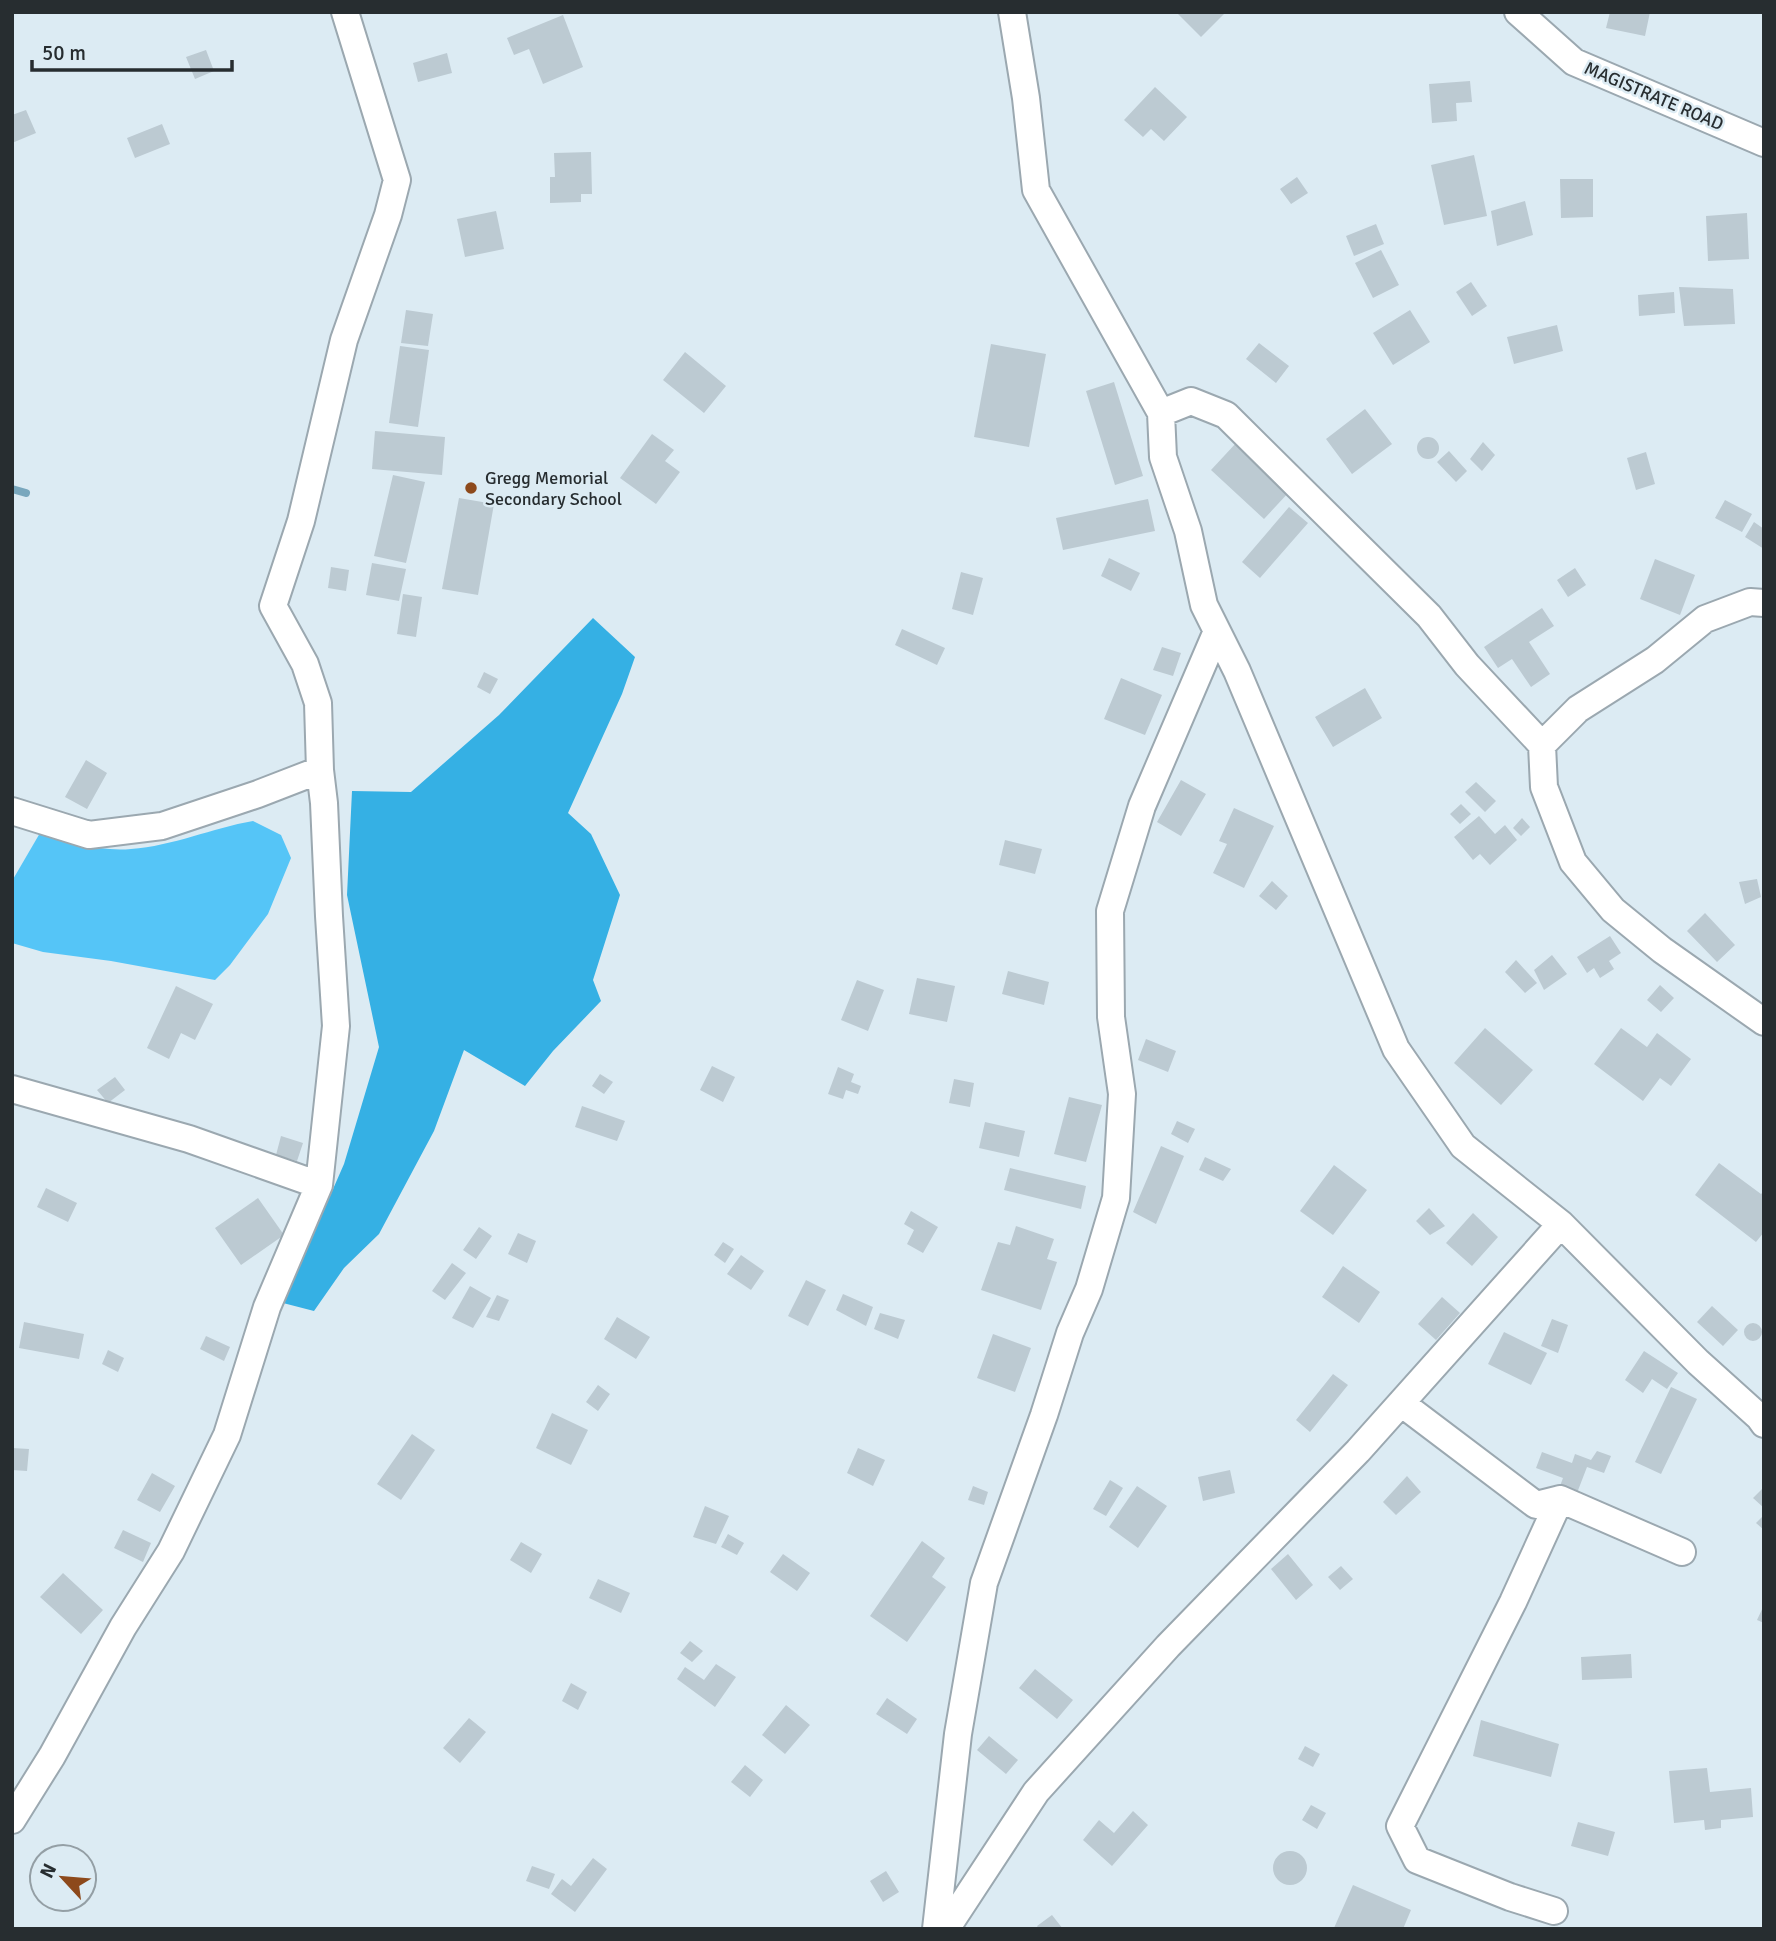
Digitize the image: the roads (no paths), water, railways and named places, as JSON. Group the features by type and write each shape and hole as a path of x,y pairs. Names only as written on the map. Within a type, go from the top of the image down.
{"street":[{"path":"12,1820 52,1756 123,1628 171,1551 227,1435 267,1307 319,1185 336,1026 318,703 305,664 273,606 301,521 344,340 388,215 397,180 345,12"},
{"path":"1012,12 1026,97 1036,190 1161,413 1163,457 1188,531 1204,605 1237,671 1396,1049 1463,1146 1561,1224 1698,1362 1762,1415"},
{"name":"MAGISTRATE ROAD","path":"1518,12 1574,62 1764,143"},
{"path":"1161,413 1191,401 1226,415 1429,616 1467,665 1542,745 1544,787 1573,862 1613,910 1662,950 1764,1022"},
{"path":"1542,745 1577,709 1655,660 1704,619 1750,602 1764,603"},
{"path":"936,1929 957,1734 984,1583 1070,1333 1089,1289 1115,1198 1122,1094 1111,1017 1110,911 1142,806 1217,631"},
{"path":"12,811 89,835 163,826 320,770"},
{"path":"12,1089 189,1139 319,1185"},
{"path":"946,1929 1036,1792 1168,1646 1358,1451 1561,1224"},
{"path":"1401,1403 1536,1505 1560,1499 1682,1552"},
{"path":"1554,1911 1417,1860 1400,1826 1513,1602 1560,1499"}],"waterway":[{"path":"12,489 26,493"}],"place":[{"name":"Gregg Memorial Secondary School","path":"471,488"}]}
